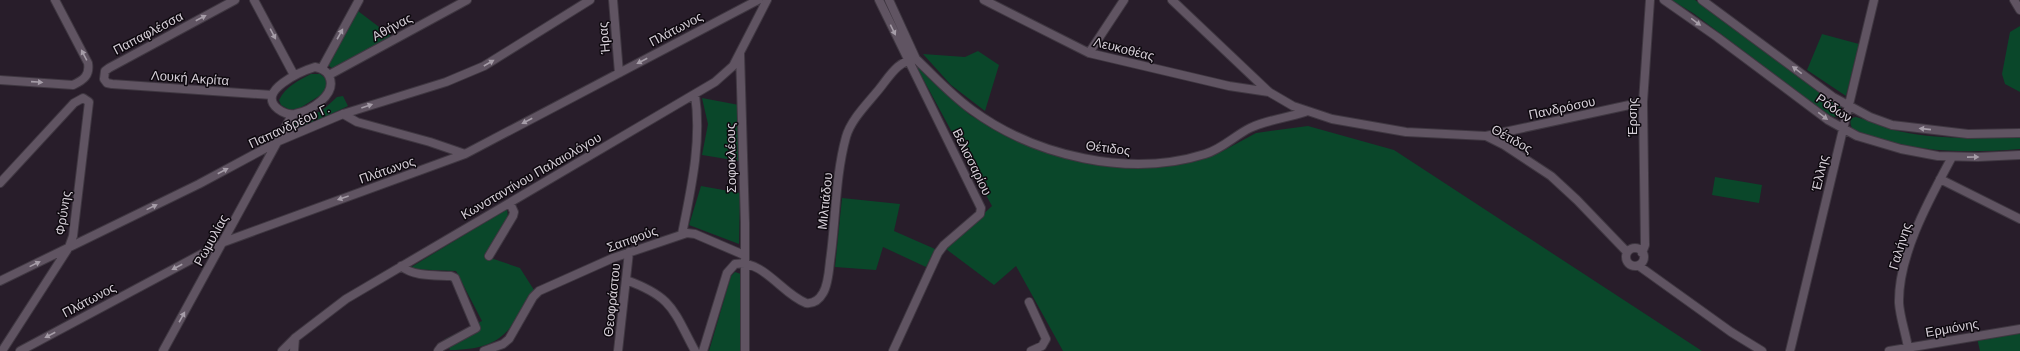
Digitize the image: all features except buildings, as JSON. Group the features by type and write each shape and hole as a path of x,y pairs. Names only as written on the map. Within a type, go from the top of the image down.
{"street":[{"path":"0,80 73,85 81,82 86,76 89,71 88,62 55,0"},
{"name":"Παπαφλέσσα","path":"107,83 104,75 105,71 109,68 235,0"},
{"path":"254,0 294,75"},
{"path":"322,68 359,0"},
{"name":"Αθήνας","path":"328,75 467,0"},
{"name":"Παπανδρέου Γ.","path":"0,281 200,184 279,141 343,114 467,74 508,52 590,0"},
{"name":"Ήρας","path":"612,0 618,73"},
{"name":"Πλάτωνος","path":"20,351 224,242 465,154 758,0"},
{"name":"Κωνσταντίνου Παλαιολόγου","path":"282,351 295,338 346,298 694,95 724,75 733,66 767,0"},
{"path":"878,0 912,59"},
{"path":"889,0 912,59"},
{"name":"Λευκοθέας","path":"984,0 1089,53 1229,86 1269,92"},
{"path":"1089,53 1124,0"},
{"name":"Θέτιδος","path":"1172,0 1269,92 1305,112 1332,119 1406,132 1486,136 1504,145 1551,176 1578,200 1627,252"},
{"name":"Έρσης","path":"1639,251 1646,245 1644,102 1650,0"},
{"name":"Ρόδων","path":"1664,0 1842,130 1873,142 1901,149 1952,157 2020,154"},
{"name":"Ρόδων","path":"1702,0 1848,107 1892,125 1968,134 2020,133"},
{"name":"Έλλης","path":"1790,351 1874,0"},
{"path":"2014,0 2020,10"},
{"name":"Σοφοκλέους","path":"740,52 745,351"},
{"name":"Θέτιδος","path":"912,59 925,67 958,99 1003,130 1051,150 1083,158 1112,162 1157,163 1189,159 1213,151 1250,128 1305,112"},
{"name":"Μιλτιάδου","path":"744,264 757,268 803,302 813,303 823,294 833,242 841,167 846,137 852,126 891,74 900,64 912,59"},
{"name":"Βελισσαρίου","path":"893,351 938,253 944,245 982,211 912,59"},
{"path":"314,67 322,68 328,75 332,84 329,93 321,101 302,112 292,115 284,113 276,108 272,102 272,95 283,83 294,75 314,67"},
{"name":"Λουκή Ακρίτα","path":"107,83 272,95"},
{"path":"694,95 697,113 697,136 690,190 682,234 695,234 744,255"},
{"name":"Φρύνης","path":"0,183 74,103 83,98 89,102 90,106 73,236 69,247 2,351"},
{"name":"Πανδρόσου","path":"1486,136 1644,102"},
{"path":"343,114 357,122 430,142 465,154"},
{"name":"Ρωμυλίας","path":"163,351 224,242 292,115"},
{"name":"Γαλήνης","path":"1908,348 1899,304 1901,285 1909,249 1921,217 1952,157"},
{"path":"1940,179 2020,219"},
{"path":"489,256 513,216 514,212 510,203"},
{"name":"Σαπφούς","path":"484,351 504,347 533,298 539,291 629,252 682,234"},
{"path":"1639,266 1643,261 1639,251 1627,252 1626,259 1628,264 1639,266 1731,332 1762,351"},
{"name":"Θεοφράστου","path":"618,351 629,252"},
{"path":"703,351 727,272 735,264 744,264"},
{"path":"401,266 407,271 414,273 451,276 458,286 476,328 442,347 438,351"},
{"path":"626,280 650,290 666,302 676,313 695,351"},
{"path":"1029,302 1046,339 1042,346 1031,351"},
{"name":"Ερμιόνης","path":"1889,351 2020,329"},
{"path":"294,351 295,338"}],"green space":[{"path":"1671,0 1695,0 1840,106 1843,112 1840,116 1834,117 1826,113 1693,13"},
{"path":"358,11 391,36 333,69 328,65"},
{"path":"2020,26 2020,92 2005,84 2002,74 2010,32"},
{"path":"1822,34 1859,44 1846,96 1807,70"},
{"path":"978,51 999,65 985,111 951,85 923,54 965,57"},
{"path":"920,63 945,93 970,115 1007,136 1034,147 1100,164 1177,165 1221,152 1256,133 1308,126 1394,150 1702,351 1063,351 1016,266 994,285 946,249 992,206 915,64"},
{"path":"311,74 320,74 325,78 327,84 324,93 300,108 290,110 281,105 279,100 285,91 293,84"},
{"path":"343,96 348,106 294,132 291,124 294,122 299,124 325,108 337,97"},
{"path":"702,98 739,105 739,161 702,155 708,124"},
{"path":"1856,117 1897,131 1917,135 1976,138 2020,136 2020,149 1948,151 1912,147 1867,136 1854,130 1850,123 1851,118"},
{"path":"1715,177 1762,185 1759,203 1712,195"},
{"path":"701,186 740,193 739,244 689,225"},
{"path":"842,198 900,204 894,231 935,249 926,267 883,247 876,270 835,267"},
{"path":"507,209 508,217 485,256 520,268 534,290 518,317 502,335 493,342 468,349 450,350 445,339 482,321 456,271 408,269"},
{"path":"735,272 741,274 741,351 709,351 731,276"},
{"path":"2020,331 2020,351 1980,351 1977,338"}]}
